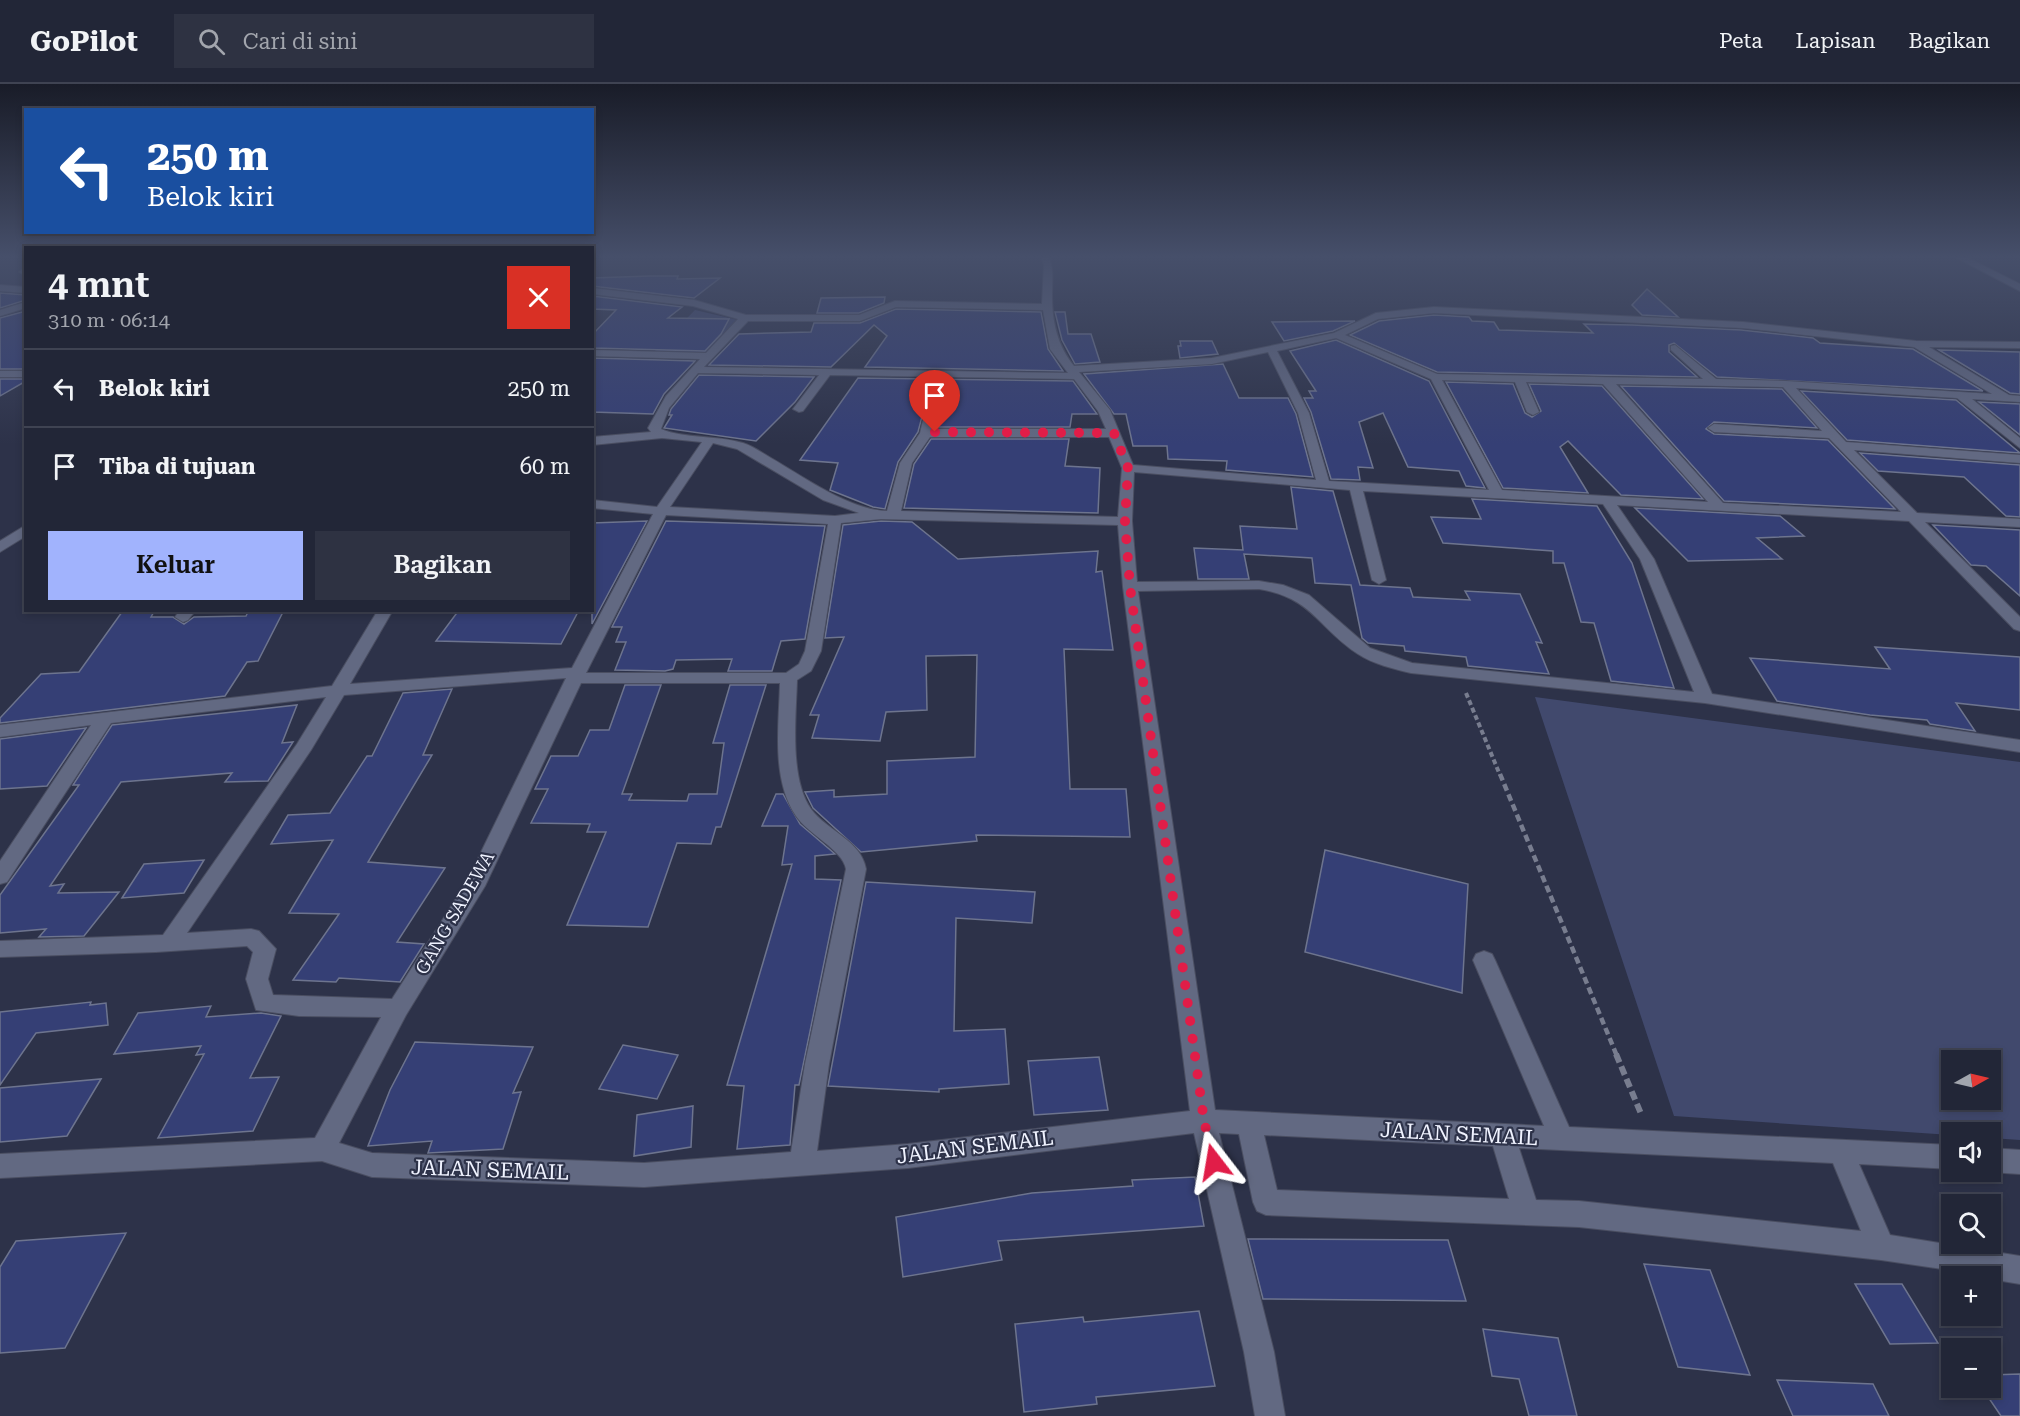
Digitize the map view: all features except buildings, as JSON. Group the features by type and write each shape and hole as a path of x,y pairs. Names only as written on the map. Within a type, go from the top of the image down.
{"street":[{"path":"661,435 654,428 657,419 695,370 745,319"},
{"path":"1049,319 1055,349 1104,410 1128,468 1125,521 1130,587 1204,1121 1259,1352 1270,1416"},
{"path":"695,370 826,373 1074,373 1212,361 1336,335 1369,319"},
{"path":"1644,319 1821,332 1916,344 2020,345"},
{"path":"1336,335 1436,377 1786,384 2014,399"},
{"path":"1916,344 2014,399"},
{"path":"1270,347 1305,410 1323,485"},
{"path":"1675,348 1714,383"},
{"path":"594,353 709,356"},
{"path":"799,409 826,373"},
{"path":"0,374 24,374"},
{"path":"1436,377 1498,495"},
{"path":"1519,379 1533,412"},
{"path":"1606,381 1718,505"},
{"path":"1786,384 1832,435 2020,626"},
{"path":"1962,397 2020,444"},
{"path":"882,516 906,463 926,433 930,409"},
{"path":"1714,428 1832,435"},
{"path":"926,433 1114,433"},
{"path":"594,441 661,435 710,439 741,446 828,497 845,505 882,516"},
{"name":"GANG SADEWA","path":"322,1149 398,1008 475,886 577,675 661,511 710,439"},
{"path":"1844,446 2020,459"},
{"path":"1128,468 1323,485 2020,523"},
{"path":"1356,487 1379,580"},
{"path":"1608,501 1647,559 1705,698"},
{"path":"594,504 661,511 841,521 882,516 1125,521"},
{"path":"0,731 339,690 517,675 789,678 804,670 810,661 841,521"},
{"path":"1,546 24,530"},
{"path":"1,546 24,542"},
{"path":"1130,587 1259,585 1278,588 1304,598 1344,636 1364,651 1386,661 1458,675 1705,698 2020,746"},
{"path":"169,943 305,746 385,612"},
{"path":"789,678 788,742 791,769 800,808 833,841 847,847 855,858 856,869 820,1053 802,1164"},
{"path":"0,877 105,718"},
{"path":"0,949 169,943 251,936 265,949 257,979 264,1003 299,1007 398,1008"},
{"path":"1484,960 1562,1139"},
{"name":"JALAN SEMAIL","path":"0,1166 322,1149 372,1166 644,1175 908,1156 1204,1121 1941,1156"},
{"path":"1249,1124 1266,1202 1579,1214 1881,1246 2020,1270"},
{"path":"1502,1137 1527,1212"},
{"path":"1840,1150 1881,1246"},
{"path":"2001,1161 2020,1162"}],"path":[{"path":"1458,675 1653,1144"}],"shaded area":[{"path":"686,319 738,320 705,354 652,354"},
{"path":"1535,697 2020,762 2020,1140 2001,1139 2001,1122 1941,1122 1941,1134 1674,1116"}],"route":[{"path":"935,432 1114,433 1128,468 1125,521 1130,587 1204,1121 1214,1162"}]}
